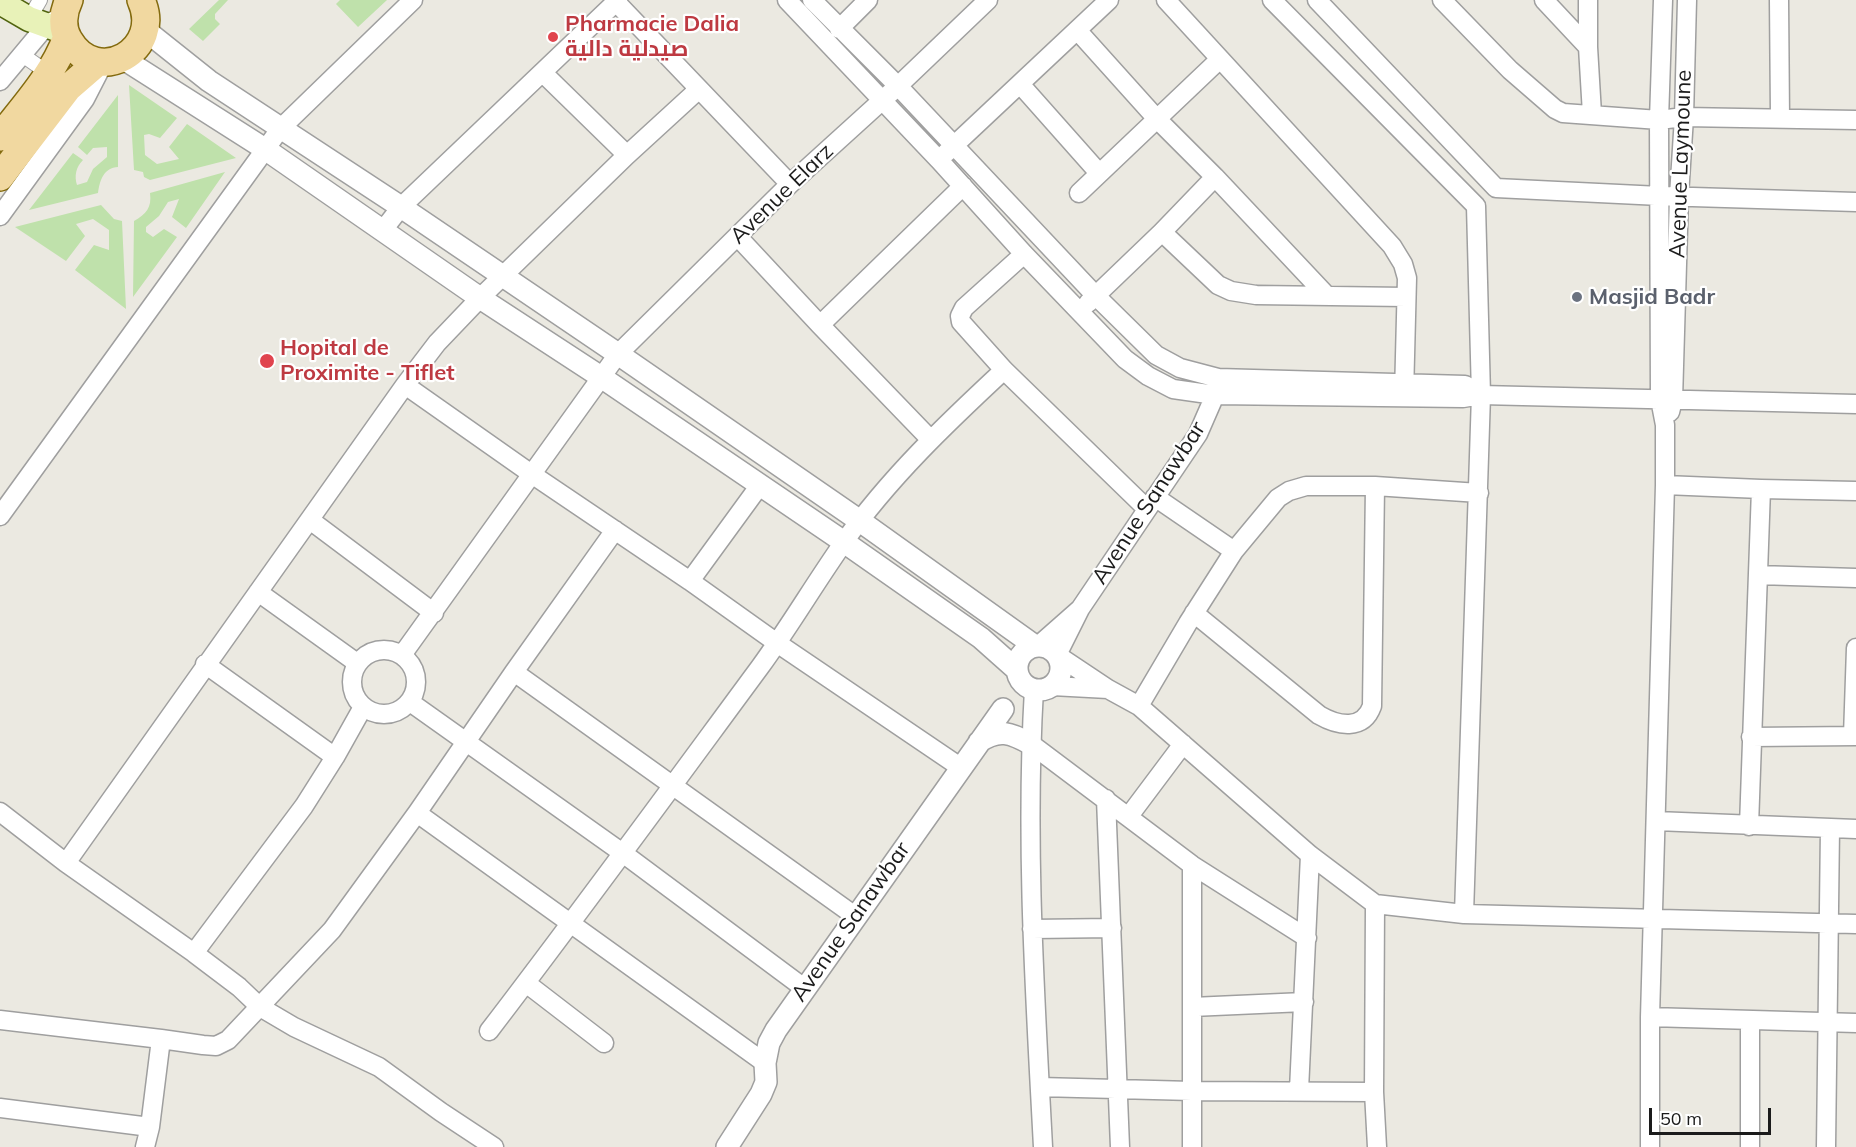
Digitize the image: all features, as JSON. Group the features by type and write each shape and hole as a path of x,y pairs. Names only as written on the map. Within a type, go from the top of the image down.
{"main road":[{"path":"0,137 67,86 137,46 145,30 146,15 142,1"},
{"path":"0,3 54,18 74,49 85,57 108,61"},
{"path":"0,177 67,86 54,18"}],"street":[{"path":"0,516 280,129 413,0"},
{"path":"787,0 1125,359 1148,376 1173,388 1404,390 1463,398 1481,395 1856,404"},
{"path":"812,0 898,86 1096,296 1156,355 1216,387"},
{"path":"839,29 868,0"},
{"name":"Avenue Elarz","path":"402,655 618,354 790,184 988,0"},
{"path":"939,160 1109,0"},
{"path":"1166,0 1392,246 1403,264 1407,278 1404,390"},
{"path":"1272,0 1476,206 1481,395 1464,914"},
{"path":"1317,0 1496,188 1856,202"},
{"path":"1442,0 1542,100 1563,113 1659,120 1684,117 1856,120"},
{"path":"1544,0 1588,47"},
{"path":"1588,0 1592,114"},
{"path":"1663,0 1659,120 1669,196"},
{"name":"Avenue Laymoune","path":"1650,1147 1650,1017 1665,485 1669,196 1684,117 1687,0"},
{"path":"1779,0 1780,117"},
{"path":"383,230 401,207 617,1 698,90 790,184"},
{"path":"0,81 54,18"},
{"path":"145,30 209,81 618,354 1036,646 1047,647 1108,689 1139,706 1310,855 1375,904 1464,914 1856,924"},
{"path":"1077,30 1157,119 1327,296"},
{"path":"0,216 67,86 21,54"},
{"path":"1079,193 1220,59"},
{"path":"108,61 265,149 480,298 844,542 981,638 1031,682 1108,689"},
{"path":"543,73 627,155"},
{"path":"1020,84 1099,173"},
{"path":"66,862 205,664 437,343 627,155 698,90"},
{"path":"1080,311 1215,177"},
{"path":"820,325 963,186"},
{"path":"1476,206 1496,188"},
{"path":"1162,232 1218,285 1231,291 1256,296 1406,297"},
{"path":"738,237 930,439"},
{"path":"1024,254 964,308 960,316 964,326 1004,370 1151,503 1234,551"},
{"path":"489,1031 624,854 777,643 860,521 930,439 1004,370"},
{"path":"405,385 960,767"},
{"name":"Avenue Sanawbar","path":"1080,609 1198,434 1216,387"},
{"path":"690,580 760,485"},
{"path":"1665,485 1856,490"},
{"path":"1139,706 1234,551 1278,498 1289,491 1306,486 1375,486 1479,493"},
{"path":"1194,613 1319,715 1341,725 1364,720 1369,715 1372,706 1375,486"},
{"path":"1749,826 1761,489"},
{"path":"310,520 434,613"},
{"path":"0,1020 161,1039 183,1044 216,1046 228,1040 332,930 417,813 615,530"},
{"path":"1758,575 1856,578"},
{"path":"258,592 357,663"},
{"path":"1031,682 1060,673 1061,667 1057,655 1080,609"},
{"path":"1043,1147 1032,929 1031,682 1017,663 1024,652 1036,646 1080,609"},
{"path":"1751,737 1854,736 1856,648"},
{"path":"382,650 402,655 415,672 416,682 410,702 402,709 383,715 373,713 363,707 356,699 352,688 352,678 357,663 371,652 382,650"},
{"path":"205,664 335,757"},
{"path":"514,672 855,916"},
{"name":"Avenue Sanawbar","path":"727,1147 761,1094 766,1082 765,1063 769,1043 776,1030 1003,709 1016,687 1031,682"},
{"path":"410,702 624,854 804,988"},
{"path":"194,953 304,806 363,707"},
{"path":"978,742 990,734 1004,733 1031,744 1192,865 1307,938"},
{"path":"1129,816 1183,744"},
{"path":"1106,799 1120,1147"},
{"path":"0,812 194,953 260,1006 294,1027 379,1067 494,1147"},
{"path":"417,813 765,1063"},
{"path":"1656,821 1856,829"},
{"path":"1826,1147 1830,828"},
{"path":"1299,1090 1310,855"},
{"path":"1192,865 1192,1147"},
{"path":"1375,904 1374,1092 1377,1147"},
{"path":"1032,929 1112,928"},
{"path":"526,983 604,1043"},
{"path":"1192,1007 1304,1002"},
{"path":"1650,1017 1856,1023"},
{"path":"1750,1021 1750,1147"},
{"path":"145,1147 150,1127 161,1039"},
{"path":"1040,1087 1374,1092"},
{"path":"0,1108 150,1127"}],"green space":[{"path":"219,0 228,0 215,14 215,19 220,24 203,41 189,29"},
{"path":"340,0 387,0 358,27 336,4"},
{"path":"129,85 177,118 160,138 149,134 144,135 145,155 157,164 179,159 169,147 187,124 236,158 150,180 144,177 143,172 134,170"},
{"path":"118,95 118,167 106,172 98,193 29,210 73,153 83,160 76,172 77,185 87,182 93,169 107,157 107,147 93,148 87,155 78,147"},
{"path":"225,172 186,228 172,217 179,199 168,202 159,216 146,227 146,232 153,237 164,229 177,237 133,297 134,221 147,210 150,193"},
{"path":"101,205 114,219 122,221 126,309 75,270 94,245 109,250 109,230 93,219 76,224 85,236 66,261 15,227"}],"place":[{"name":"Pharmacie Dalia صيدلية دالية","path":"553,37"},
{"name":"Masjid Badr","path":"1577,297"},
{"name":"Hopital de Proximite - Tiflet","path":"267,361"}]}
